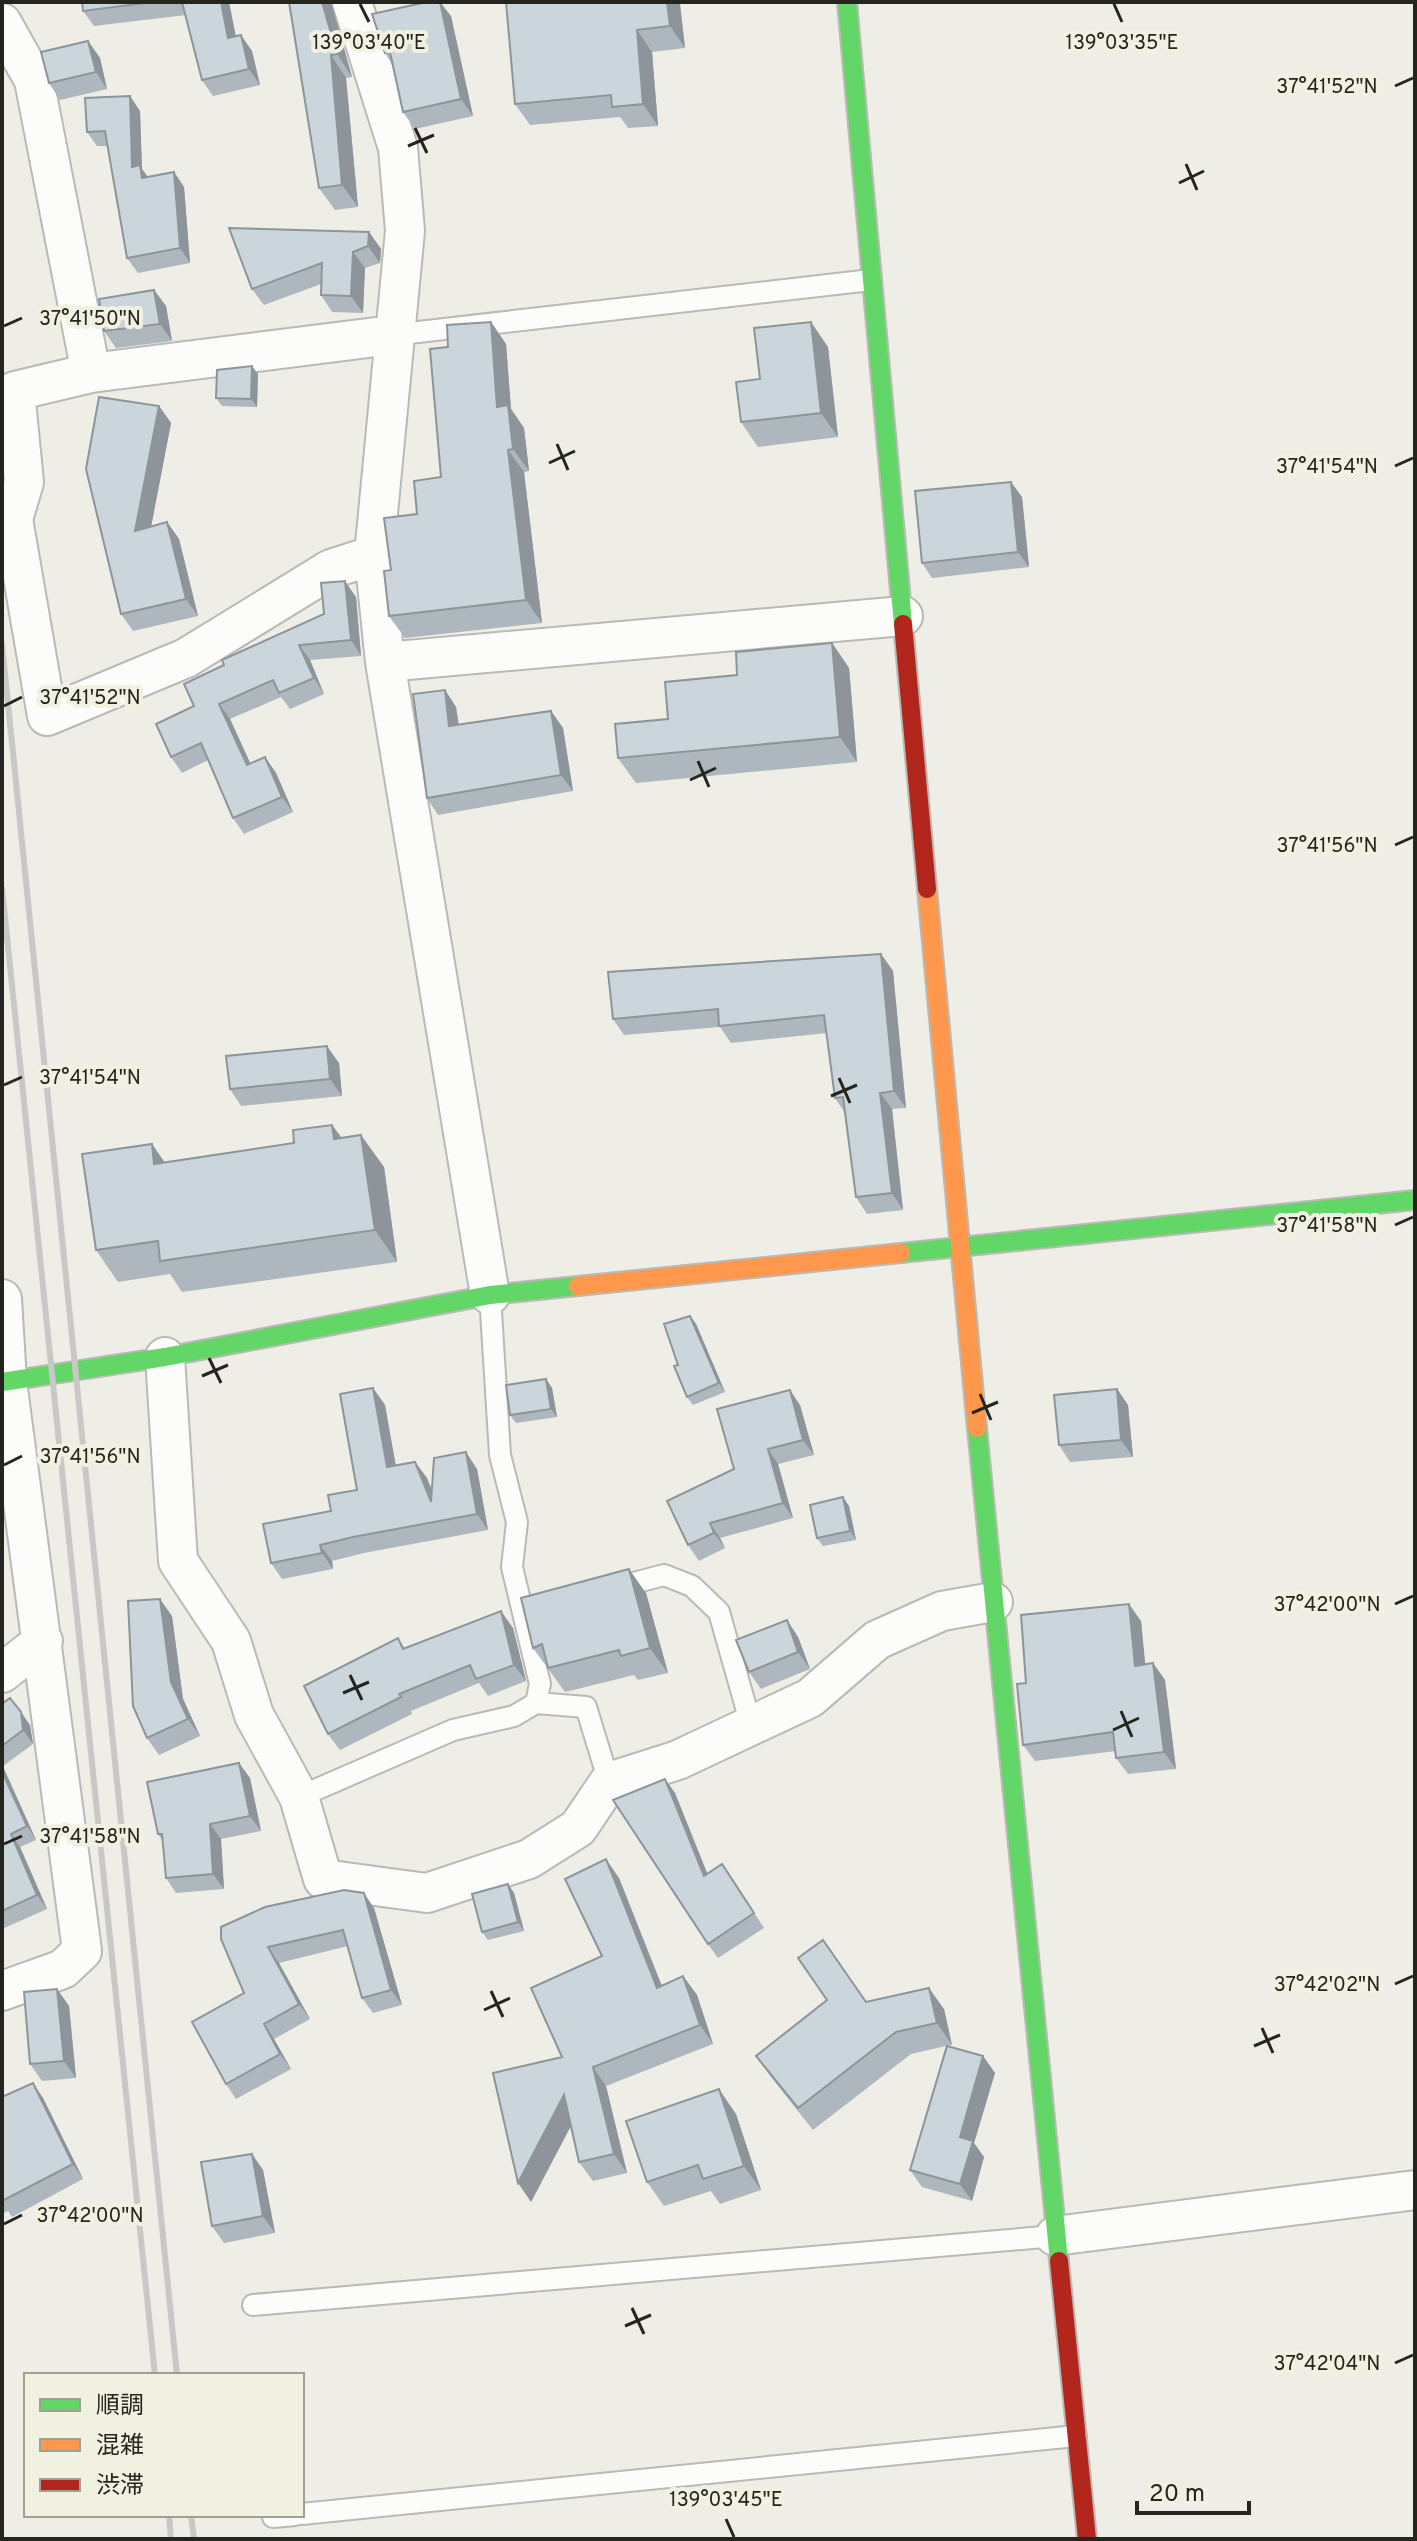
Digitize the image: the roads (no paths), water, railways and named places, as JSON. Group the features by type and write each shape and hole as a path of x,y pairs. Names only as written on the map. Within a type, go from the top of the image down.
{"street":[{"path":"352,2 398,148 405,231 392,335 374,555 385,662 490,1295"},
{"path":"847,2 959,1247 1087,2539"},
{"path":"2,23 34,80 91,373"},
{"path":"374,555 331,569 186,658 47,716 13,519 24,482 15,391 91,373 392,335"},
{"path":"385,662 903,616"},
{"path":"4,1381 165,1357 490,1295 1415,1200"},
{"path":"2,1299 4,1381 43,1641 82,1951 63,1969 2,1991"},
{"path":"165,1357 178,1561 231,1641 254,1715 299,1797 323,1879 427,1893 529,1859 578,1828 609,1782 678,1760 810,1698 877,1640 942,1611 993,1602"},
{"path":"2,1673 43,1641"},
{"path":"1055,2236 1415,2190"}],"lane":[{"path":"392,335 871,280"},
{"path":"490,1295 500,1455 517,1522 512,1567 530,1611 540,1684 536,1703"},
{"path":"594,1594 664,1575 692,1586 719,1612 751,1725"},
{"path":"299,1797 453,1730 514,1716 536,1703 586,1707 609,1782"},
{"path":"253,2305 1055,2236"},
{"path":"304,2514 1076,2436"}],"railway":[{"path":"2,644 177,2373"},
{"path":"2,888 155,2373"},
{"path":"169,2517 171,2539"},
{"path":"191,2517 194,2539"}]}
